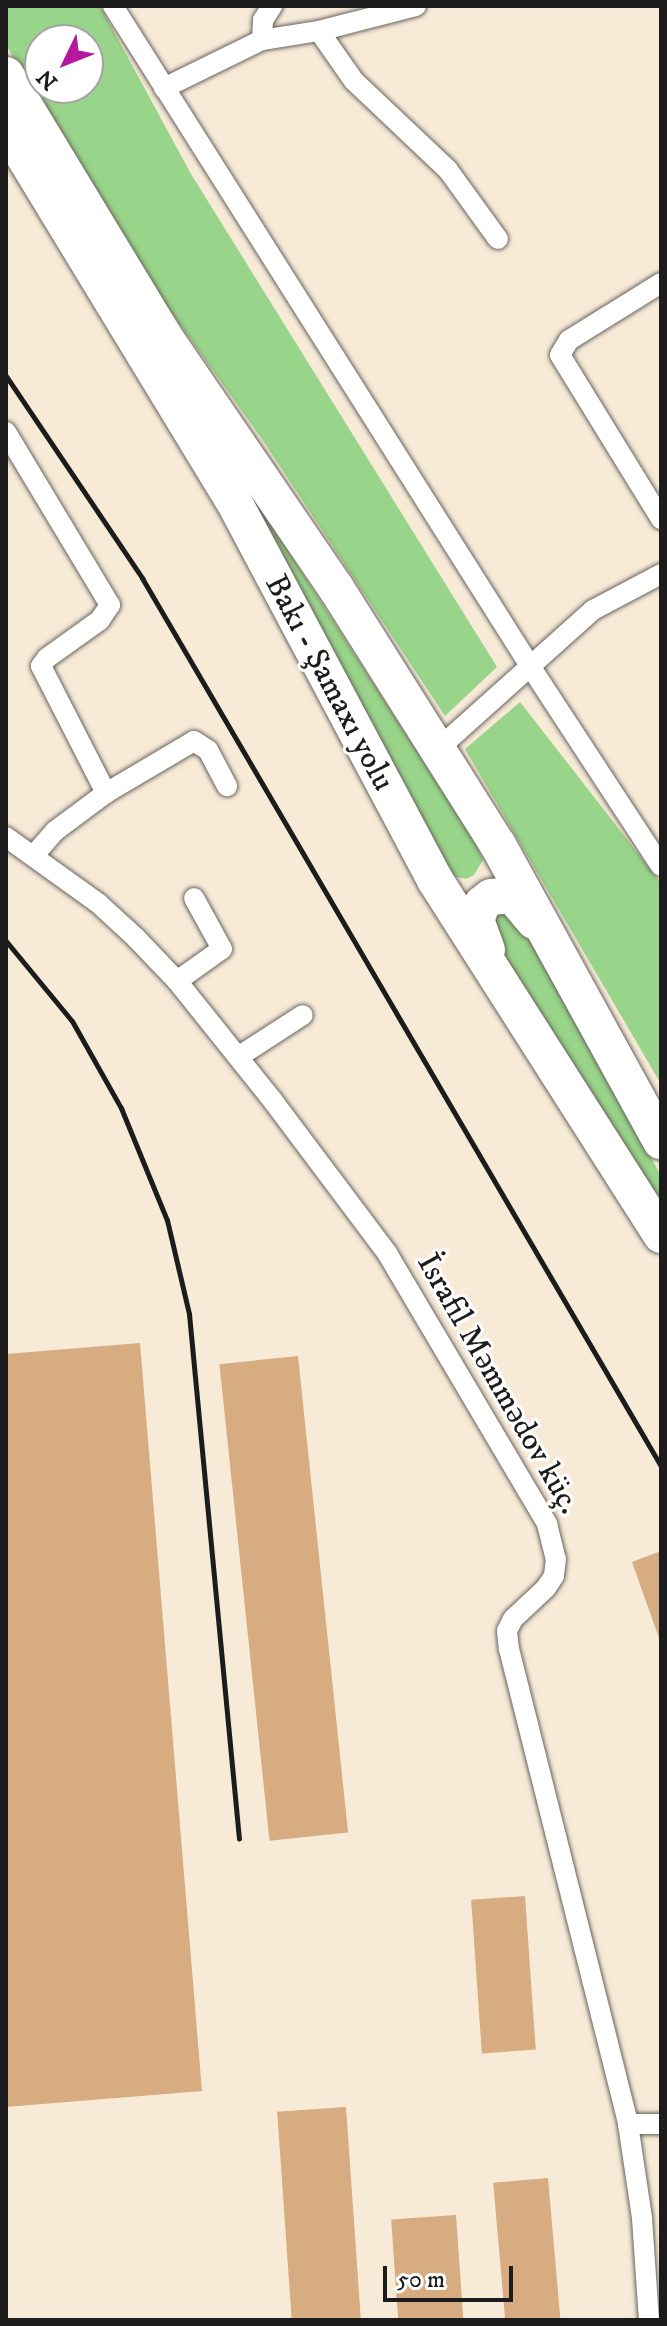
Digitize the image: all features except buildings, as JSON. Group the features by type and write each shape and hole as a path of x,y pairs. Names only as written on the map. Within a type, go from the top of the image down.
{"highway":[{"name":"Bakı - Şamaxı yolu","path":"6,75 164,336 336,588 446,761 586,999 661,1139"},
{"name":"Bakı - Şamaxı yolu","path":"10,145 232,498 396,810 484,961 661,1235"},
{"path":"396,810 450,883 459,890 482,884 493,869 492,860 446,761"},
{"path":"526,1027 477,929 478,910 491,897 512,895 521,901 586,999"}],"street":[{"path":"113,6 530,666 661,866"},
{"path":"262,40 263,20 272,6"},
{"path":"164,88 262,40 319,31 416,6"},
{"path":"319,31 354,81 448,170 498,239"},
{"path":"661,283 569,340 560,355 661,519"},
{"path":"6,432 110,605 100,620 47,658 41,666 106,793"},
{"path":"446,761 530,666 593,610 659,579"},
{"path":"34,855 55,831 106,793 194,741 208,750 227,786"},
{"name":"İsrafil Məmmədov küç.","path":"6,837 98,903 177,981 238,1057 387,1253 551,1533 556,1559 554,1576 546,1588 513,1619 507,1631 509,1649 628,2124 642,2218 649,2320"},
{"path":"177,981 222,949 194,898"},
{"path":"238,1057 303,1015"},
{"path":"628,2124 661,2124"}],"green space":[{"path":"6,6 100,6 191,174 497,667 445,716 262,439 136,263 41,104 104,104 104,24 24,24 24,75 6,45"},
{"path":"206,423 474,840 483,860 474,875 466,879 449,871"},
{"path":"520,702 661,883 661,1084 465,749"},
{"path":"501,906 526,922 661,1176 661,1205 490,939 492,910"}],"railway":[{"path":"6,376 142,578 661,1466"},
{"path":"6,941 72,1021 121,1108 167,1220 189,1314 239,1839"}]}
